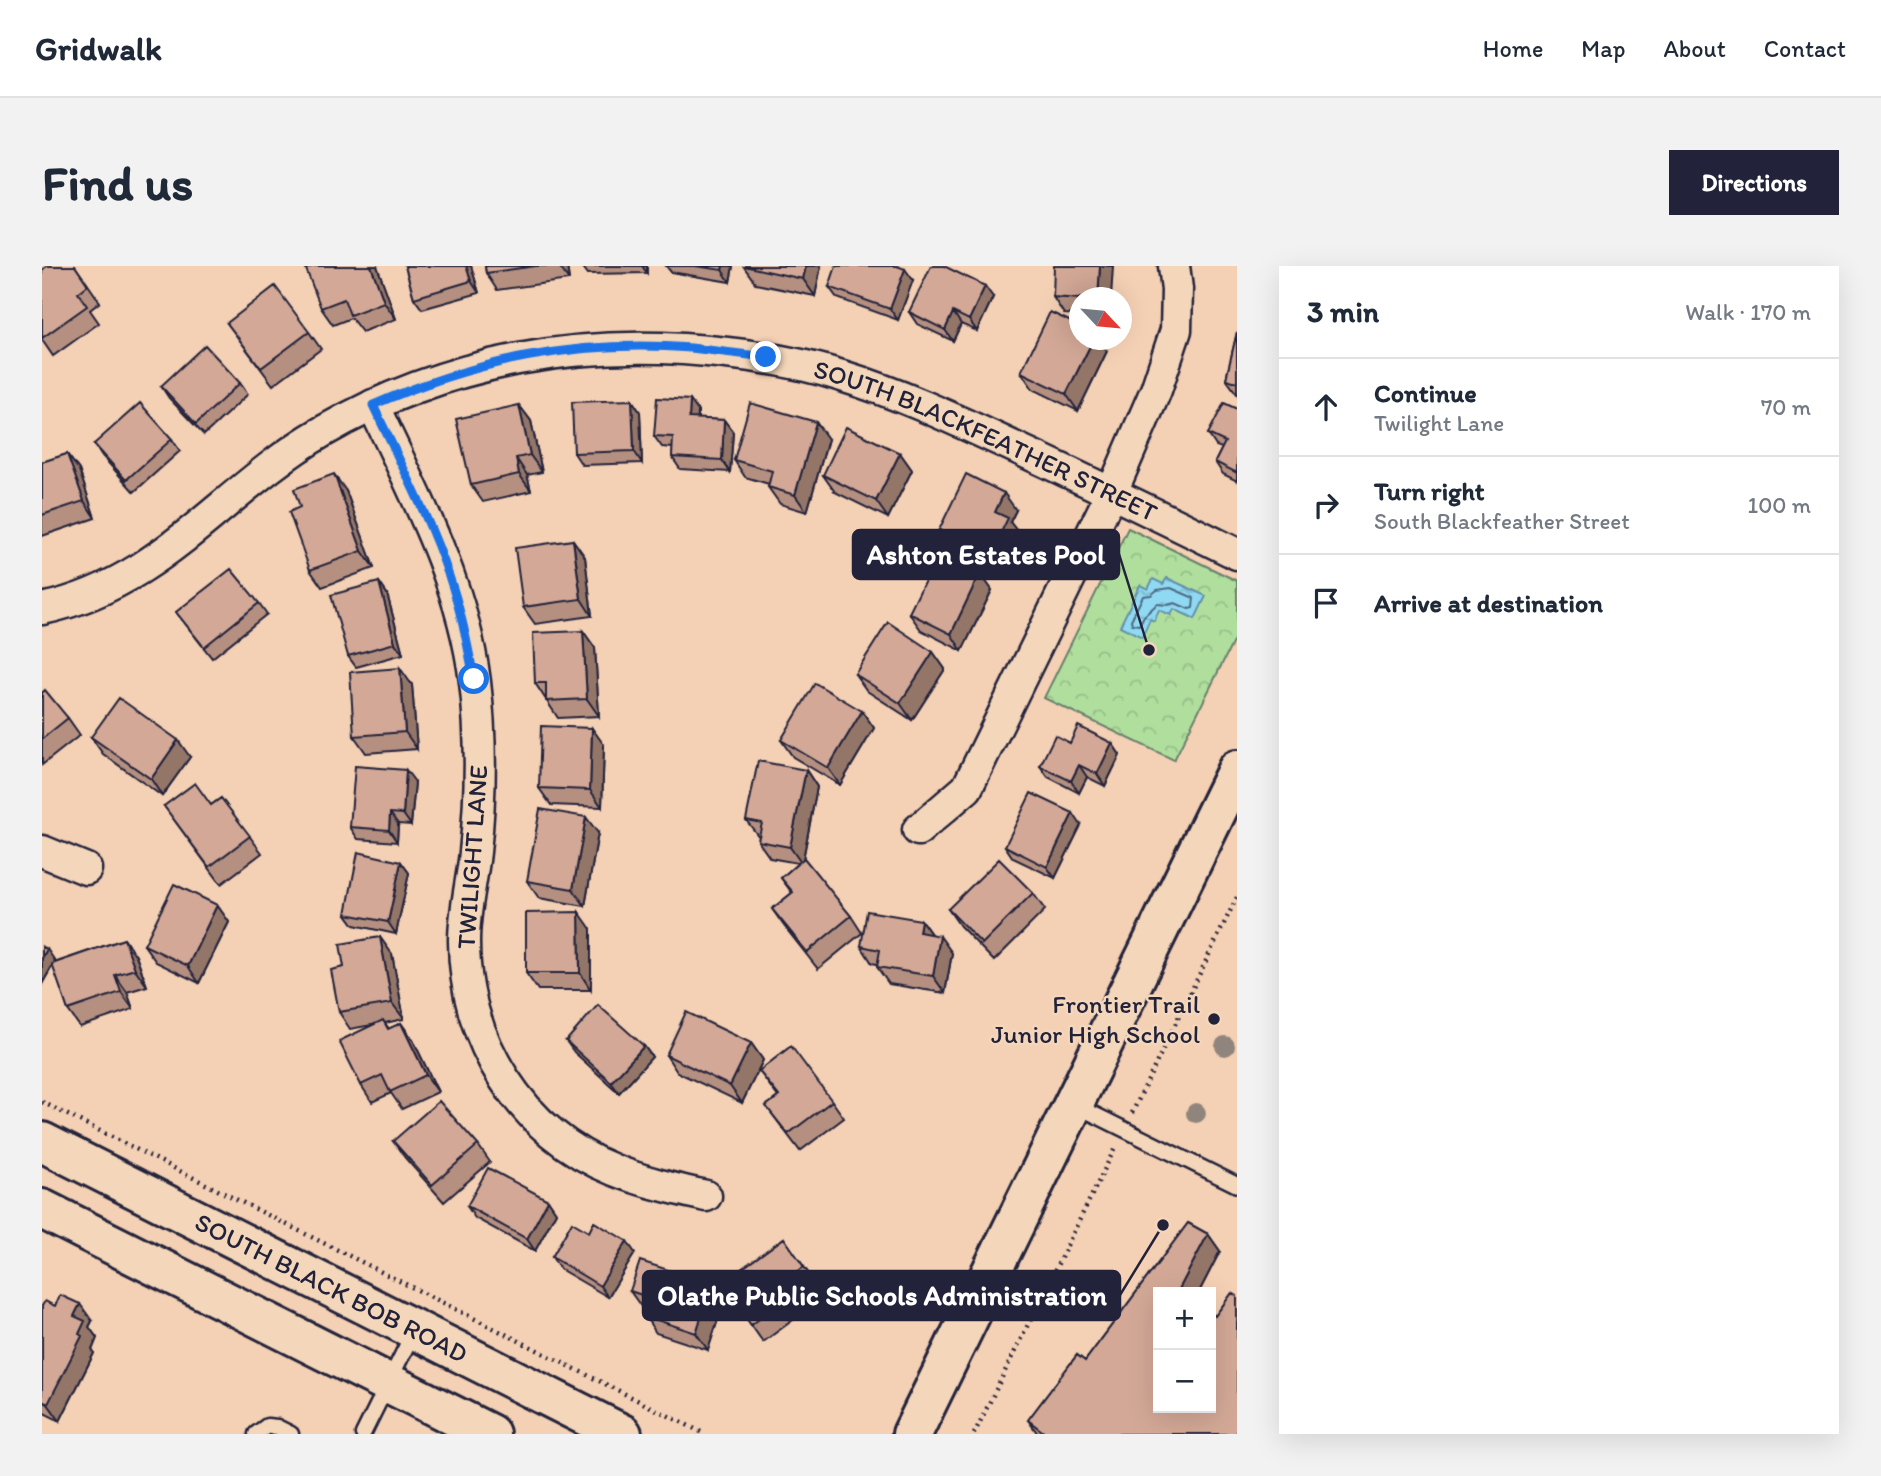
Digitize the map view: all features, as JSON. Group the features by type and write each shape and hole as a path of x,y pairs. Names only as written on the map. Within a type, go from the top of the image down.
{"main road":[{"path":"912,1434 1237,770"},
{"name":"SOUTH BLACK BOB ROAD","path":"42,1142 622,1434"},
{"path":"42,1209 490,1434"}],"street":[{"path":"918,830 967,788 1112,492 1156,390 1176,330 1177,289 1174,266"},
{"name":"SOUTH BLACKFEATHER STREET","path":"42,609 97,592 132,576 157,559 279,460 321,432 373,405 468,369 517,357 589,348 690,348 766,357 840,374 911,400 1112,492 1237,554"},
{"name":"TWILIGHT LANE","path":"373,405 447,569 465,629 474,679 480,729 481,780 475,853 466,913 465,963 470,1001 481,1037 492,1060 520,1102 556,1137 577,1152 613,1170 661,1186 706,1196"},
{"path":"42,850 86,869"}],"lane":[{"path":"1074,1105 1237,1185"},
{"path":"363,1434 415,1330"},
{"path":"256,1434 267,1426 277,1427 291,1434"}],"path":[{"path":"974,1434 1237,897"},
{"path":"42,1102 705,1434"}],"green space":[{"path":"1128,528 1237,581 1237,634 1174,760 1044,698"}],"water":[{"path":"1167,578 1206,596 1195,619 1174,609 1171,615 1159,610 1154,621 1150,619 1142,637 1120,626 1140,585 1148,589 1153,579 1163,584"}],"building":[{"path":"47,266 75,266 88,285 78,293 87,306 42,338 42,270"},
{"path":"313,266 371,266 384,302 350,315 344,299 321,308 306,269"},
{"path":"405,266 466,266 471,281 414,298"},
{"path":"485,266 536,266 486,273"},
{"path":"695,266 723,266 722,270"},
{"path":"744,266 806,266 803,279"},
{"path":"836,266 897,266 905,269 890,309 829,287"},
{"path":"931,266 944,266 985,286 969,320 953,312 945,330 909,312"},
{"path":"1054,266 1100,266 1099,287 1069,287 1069,298 1053,297"},
{"path":"275,286 309,332 261,368 227,323"},
{"path":"1050,312 1069,321 1069,350 1088,350 1066,394 1021,372"},
{"path":"1237,332 1237,382 1226,379"},
{"path":"205,345 240,383 196,424 161,386"},
{"path":"657,398 690,400 689,418 724,420 722,460 672,457 673,437 654,436"},
{"path":"632,400 634,451 574,453 572,402"},
{"path":"140,403 172,439 126,480 94,444"},
{"path":"750,403 816,422 795,495 768,487 772,471 734,460"},
{"path":"1224,403 1237,409 1237,473 1215,462 1225,442 1208,434"},
{"path":"519,405 530,455 516,458 519,474 471,485 456,419"},
{"path":"846,427 900,453 876,501 823,475"},
{"path":"67,454 84,501 42,515 42,462"},
{"path":"334,474 362,551 310,570 289,512 300,507 294,489"},
{"path":"966,474 1004,493 995,512 1008,518 990,555 939,530"},
{"path":"573,540 581,599 523,607 515,548"},
{"path":"939,552 980,573 951,634 909,613"},
{"path":"231,569 259,603 204,647 176,612"},
{"path":"379,582 395,643 348,656 331,595"},
{"path":"888,622 933,652 900,703 855,674"},
{"path":"583,631 587,699 546,701 546,683 535,683 533,633"},
{"path":"400,668 405,732 354,736 350,672"},
{"path":"815,683 862,711 828,768 781,740"},
{"path":"45,690 68,718 42,739 42,693"},
{"path":"119,698 178,740 151,779 91,737"},
{"path":"541,726 592,728 590,790 539,788"},
{"path":"1078,726 1112,743 1097,774 1079,765 1071,781 1040,766 1055,735 1070,743"},
{"path":"758,761 806,770 790,847 758,841 762,823 746,820"},
{"path":"355,766 406,770 403,814 390,813 389,830 350,827"},
{"path":"195,783 211,805 221,798 250,836 209,867 164,806"},
{"path":"1031,793 1073,813 1047,867 1005,846"},
{"path":"540,809 586,817 573,889 527,881"},
{"path":"358,852 401,862 388,922 346,914"},
{"path":"804,858 851,916 807,952 772,909 793,892 781,878"},
{"path":"999,859 1033,893 982,944 948,909"},
{"path":"174,884 217,905 188,966 144,945"},
{"path":"867,911 921,920 919,932 940,936 933,976 877,967 880,950 861,946"},
{"path":"579,912 580,973 526,973 526,913"},
{"path":"380,937 392,1003 339,1012 331,970 344,967 340,944"},
{"path":"124,939 135,969 115,975 121,992 68,1010 52,964"},
{"path":"598,1005 644,1046 611,1082 566,1041"},
{"path":"686,1012 751,1043 730,1086 666,1055"},
{"path":"383,1020 388,1029 401,1023 426,1075 390,1092 382,1075 361,1085 339,1041"},
{"path":"791,1046 832,1101 788,1134 766,1106 779,1096 759,1071"},
{"path":"439,1101 478,1145 432,1185 393,1141"},
{"path":"488,1168 548,1200 527,1239 467,1206"},
{"path":"572,1222 589,1232 594,1222 627,1241 600,1286 552,1257"},
{"path":"1188,1223 1208,1234 1180,1287 1153,1287 1153,1413 1216,1413 1216,1315 1232,1293 1237,1296 1237,1434 1046,1434 1028,1420 1077,1355 1085,1361"},
{"path":"784,1238 804,1267 791,1276 800,1289 751,1325 722,1283"},
{"path":"640,1261 712,1284 696,1333 645,1316 651,1298 630,1291"},
{"path":"60,1295 80,1304 74,1316 85,1321 79,1334 82,1336 48,1404 42,1401 42,1306 45,1301 55,1306"}],"place":[{"name":"Ashton Estates Pool","path":"1149,650"},
{"name":"Frontier Trail Junior High School","path":"1214,1019"},
{"name":"Olathe Public Schools Administration","path":"1163,1225"}],"route":[{"path":"474,679 465,629 451,581 433,533 373,405 468,369 517,357 589,348 690,348 766,357"}]}
